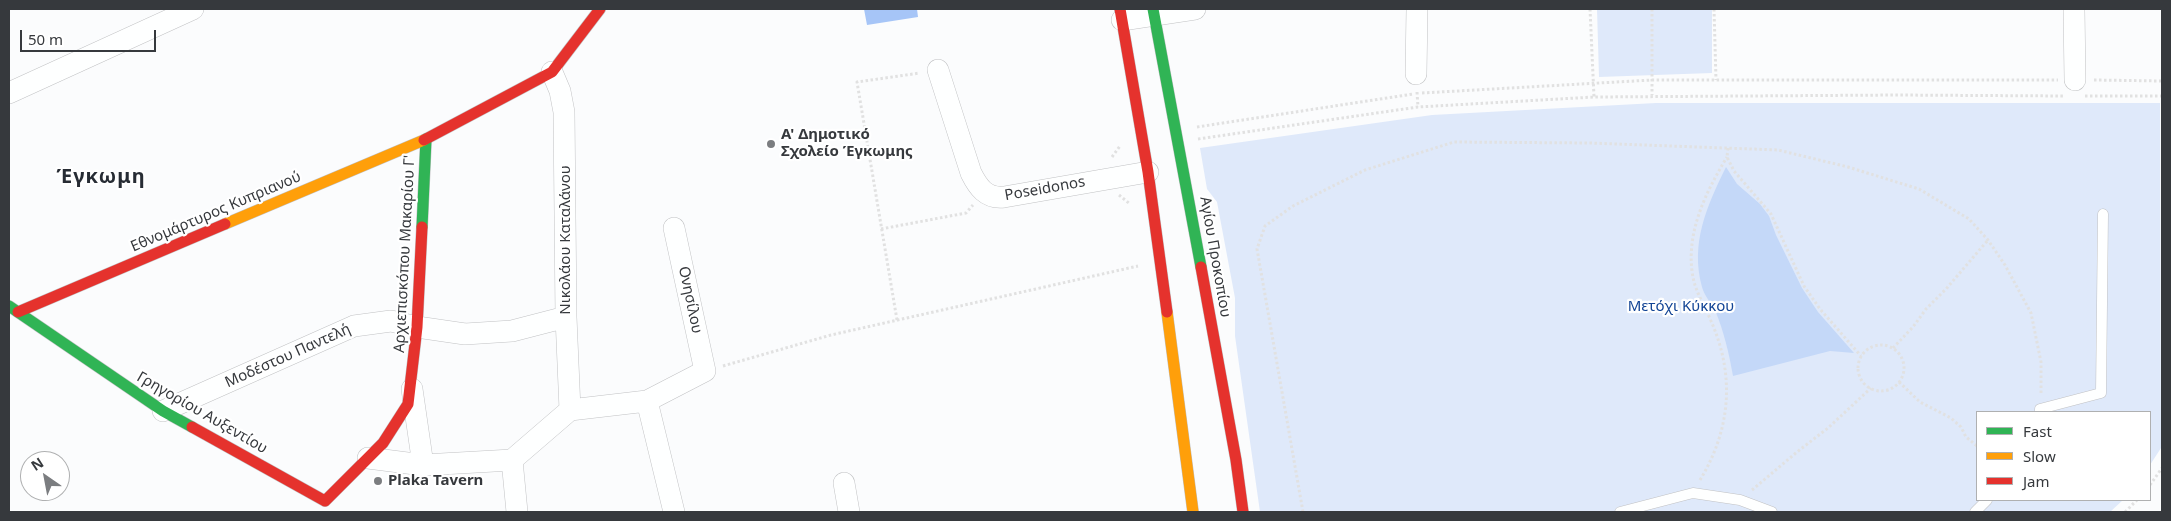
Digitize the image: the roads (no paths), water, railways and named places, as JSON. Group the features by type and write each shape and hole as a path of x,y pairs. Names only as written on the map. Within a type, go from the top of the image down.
{"street":[{"path":"9,93 194,9"},
{"name":"Αρχιεπισκόπου Μακαρίου Γ'","path":"326,507 383,443 408,404 412,384 417,327 426,139 552,72 600,9"},
{"path":"1193,512 1148,172 1121,14 1195,9"},
{"path":"1417,9 1417,84"},
{"path":"2072,91 2074,9"},
{"name":"Αγίου Προκοπίου","path":"1154,12 1236,460 1243,512"},
{"name":"Poseidonos","path":"938,70 970,173 977,185 985,193 996,198 1004,197 1148,172"},
{"name":"Νικολάου Καταλάνου","path":"552,72 560,91 564,112 566,317 570,410"},
{"name":"Εθνομάρτυρος Κυπριανού","path":"13,309 426,139"},
{"name":"Ονησίλου","path":"647,401 705,371 674,228"},
{"name":"Γρηγορίου Αυξεντίου","path":"13,309 163,411 326,507"},
{"name":"Μοδέστου Παντελή","path":"163,411 354,326 391,321 465,334 512,331 566,317"},
{"path":"412,384 423,465"},
{"path":"368,458 423,465 512,460 570,410 647,401 674,512"},
{"path":"512,460 517,512"},
{"path":"844,482 849,512"}],"lane":[{"path":"2040,411 2101,393 2103,214"},
{"path":"1620,512 1693,493 1740,500 1772,512"},
{"path":"1974,512 1986,501"}],"place":[{"name":"Α' Δημοτικό Σχολείο Έγκωμης","path":"771,144"},
{"name":"Plaka Tavern","path":"378,481"}],"district":[{"name":"Έγκωμη","path":"101,177"}],"park label":[{"name":"Μετόχι Κύκκου","path":"1681,307"}]}
